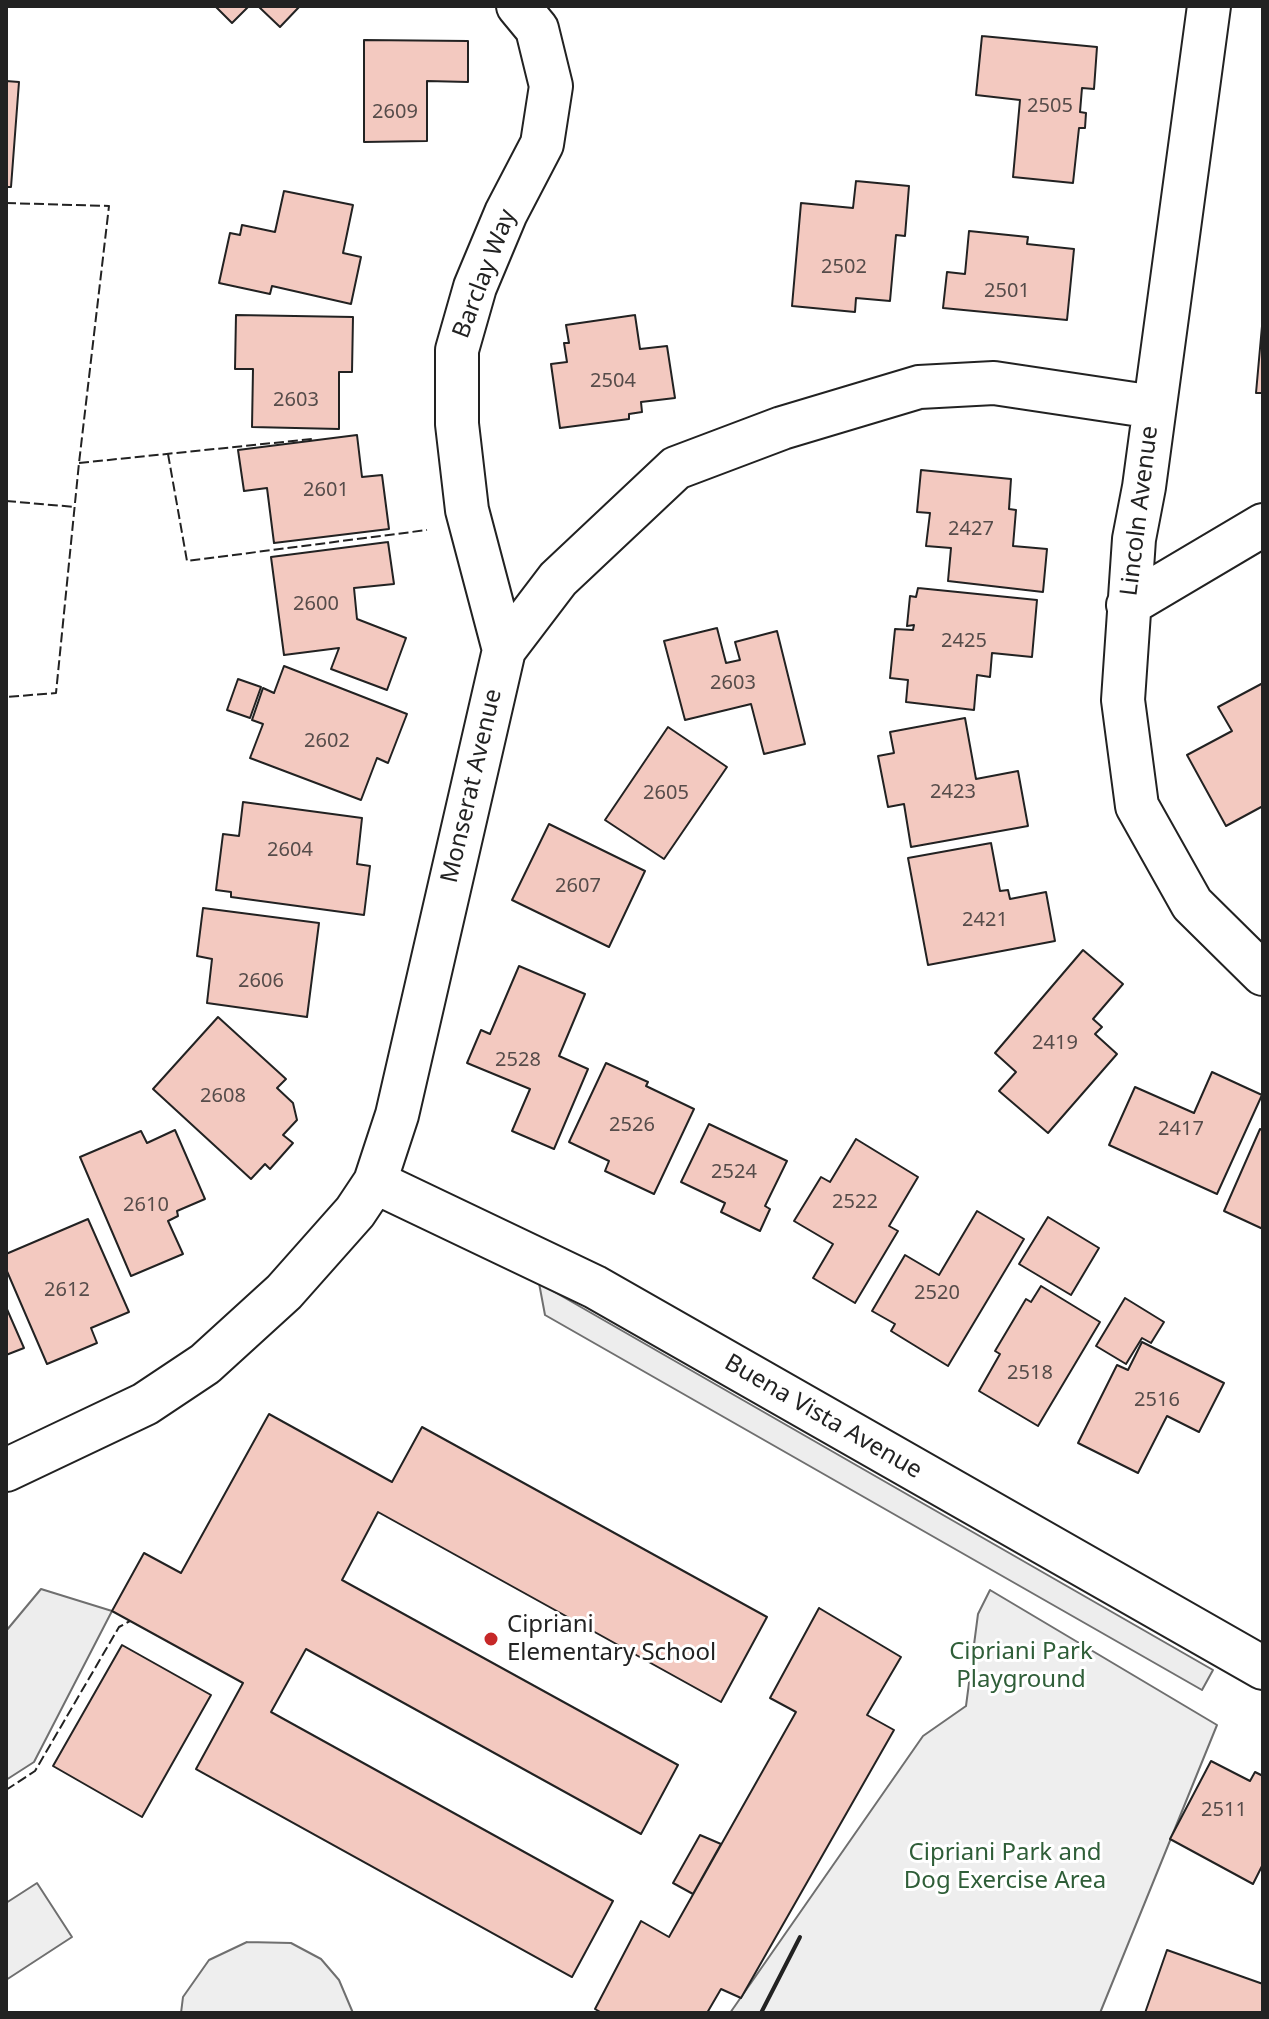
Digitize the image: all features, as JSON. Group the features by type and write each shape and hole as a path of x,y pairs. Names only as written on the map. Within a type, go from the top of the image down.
{"street":[{"name":"Barclay Way","path":"504,650 467,510 457,424 457,350 475,287 506,213 542,144 551,86 537,29 518,6"},
{"name":"Lincoln Avenue","path":"1209,6 1144,487 1134,539 1123,700 1137,806 1192,904 1263,974"},
{"name":"Monserat Avenue","path":"6,1470 145,1404 205,1364 284,1292 355,1212 375,1182 397,1115 504,650 558,579 676,468 782,428 919,387 994,383 1154,407"},
{"path":"1128,605 1263,525"},
{"name":"Buena Vista Avenue","path":"375,1182 595,1287 1263,1668"}],"green space":[{"name":"Cipriani Park and Dog Exercise Area","path":"990,1590 1217,1725 1100,2013 730,2013 923,1736 966,1706 978,1614"},
{"path":"37,1883 72,1937 6,1980 6,1903"},
{"path":"247,1942 291,1943 321,1959 339,1980 353,2013 181,2013 183,1997 209,1960"}],"shaded area":[{"path":"539,1283 1213,1670 1202,1690 545,1315"},
{"path":"41,1589 112,1611 34,1762 6,1780 6,1631"}],"building":[{"path":"215,6 249,6 232,23"},
{"path":"258,6 300,6 280,27"},
{"path":"982,36 1097,47 1094,89 1082,88 1080,112 1086,113 1085,128 1079,128 1073,183 1013,177 1020,100 976,95"},
{"path":"364,40 468,41 468,82 427,81 427,141 364,142"},
{"path":"6,81 19,82 11,187 6,187"},
{"path":"856,181 909,186 905,236 896,235 890,301 856,298 855,312 792,306 801,203 853,208"},
{"path":"284,191 353,205 343,253 361,257 351,304 272,286 270,294 219,283 230,233 240,235 242,225 275,232"},
{"path":"969,231 1028,237 1027,244 1074,249 1067,320 943,308 947,272 965,274"},
{"path":"236,315 353,317 352,372 339,372 339,429 252,427 253,369 235,369"},
{"path":"635,315 640,349 667,346 675,398 641,402 642,412 629,414 629,419 560,428 551,364 567,362 564,343 569,343 566,325"},
{"path":"1263,315 1263,393 1256,393"},
{"path":"357,435 362,477 382,475 389,529 274,543 267,488 244,491 238,450"},
{"path":"921,470 1011,479 1009,509 1016,510 1013,546 1047,549 1043,592 948,581 951,548 926,546 930,513 917,512"},
{"path":"388,542 394,584 354,588 357,619 406,638 387,690 331,669 339,648 284,655 271,557"},
{"path":"918,588 1037,600 1032,657 992,653 990,677 977,675 974,710 906,702 908,680 890,678 895,629 913,630 914,625 907,626 910,596 916,597"},
{"path":"717,628 726,663 740,660 735,642 777,631 805,744 764,754 751,704 685,720 664,641"},
{"path":"284,666 407,714 388,763 377,758 361,800 250,758 263,724 252,720 263,688 274,693"},
{"path":"238,679 261,687 250,718 227,710"},
{"path":"1263,683 1263,806 1226,826 1187,755 1232,731 1218,707"},
{"path":"965,718 976,779 1018,771 1028,826 911,847 904,804 888,807 878,756 894,753 890,732"},
{"path":"668,727 727,767 664,859 605,820"},
{"path":"243,802 362,818 357,864 370,866 364,915 231,897 231,892 216,890 223,834 239,836"},
{"path":"549,824 645,871 609,947 512,900"},
{"path":"991,843 1000,891 1008,890 1010,899 1046,892 1055,941 928,965 908,858"},
{"path":"203,908 319,923 307,1017 207,1003 212,959 197,956"},
{"path":"1083,950 1123,984 1093,1019 1102,1027 1095,1034 1117,1054 1048,1133 999,1091 1016,1072 995,1053"},
{"path":"519,966 585,994 559,1056 588,1069 554,1149 512,1131 530,1089 467,1063 481,1030 490,1034"},
{"path":"218,1017 286,1079 277,1088 293,1103 297,1120 283,1135 293,1143 270,1169 265,1164 251,1179 153,1089"},
{"path":"606,1063 648,1082 646,1086 694,1109 654,1194 605,1171 609,1161 569,1142"},
{"path":"1212,1072 1262,1095 1217,1194 1109,1145 1135,1087 1194,1113"},
{"path":"709,1124 787,1161 765,1206 770,1209 760,1231 721,1212 725,1203 681,1182"},
{"path":"1260,1129 1263,1130 1263,1229 1224,1211"},
{"path":"175,1130 205,1199 177,1211 178,1216 168,1221 183,1254 131,1276 80,1157 141,1131 147,1143"},
{"path":"856,1139 918,1177 889,1226 898,1231 855,1303 813,1278 833,1244 794,1221 821,1177 830,1182"},
{"path":"977,1211 1024,1239 948,1366 891,1331 895,1324 872,1311 905,1255 939,1275"},
{"path":"1048,1217 1099,1248 1071,1295 1019,1264"},
{"path":"88,1219 129,1312 91,1328 97,1343 47,1364 6,1269 6,1254"},
{"path":"1041,1286 1100,1322 1038,1426 979,1391 1000,1354 995,1351 1026,1299 1031,1302"},
{"path":"1125,1298 1164,1322 1151,1343 1142,1338 1126,1364 1096,1346"},
{"path":"6,1307 24,1348 6,1355"},
{"path":"1142,1342 1224,1383 1199,1432 1167,1416 1138,1473 1078,1443 1117,1365 1128,1370"},
{"path":"269,1414 392,1482 422,1427 767,1617 721,1702 378,1512 342,1580 678,1765 641,1834 306,1649 271,1712 613,1901 572,1977 196,1769 243,1683 112,1611 144,1553 181,1573"},
{"path":"819,1608 901,1657 867,1715 894,1730 741,1998 721,1989 707,2013 602,2013 595,2009 641,1921 669,1937 796,1712 770,1698"},
{"path":"122,1645 211,1695 142,1817 53,1766"},
{"path":"1211,1761 1250,1781 1255,1772 1263,1776 1263,1864 1253,1884 1170,1839"},
{"path":"700,1835 721,1844 693,1894 673,1883"},
{"path":"1167,1950 1263,1984 1263,2013 1145,2013"}],"fence":[{"path":"6,203 109,206 56,693 6,697"},
{"path":"79,463 312,439"},
{"path":"168,454 187,561 427,530"},
{"path":"6,501 75,507"},
{"path":"6,1790 35,1771 119,1627 130,1621"}],"wall":[{"path":"761,2013 800,1937"}],"place":[{"name":"Cipriani Elementary School","path":"491,1639"}],"park label":[{"name":"Cipriani Park Playground","path":"1021,1666"}]}
